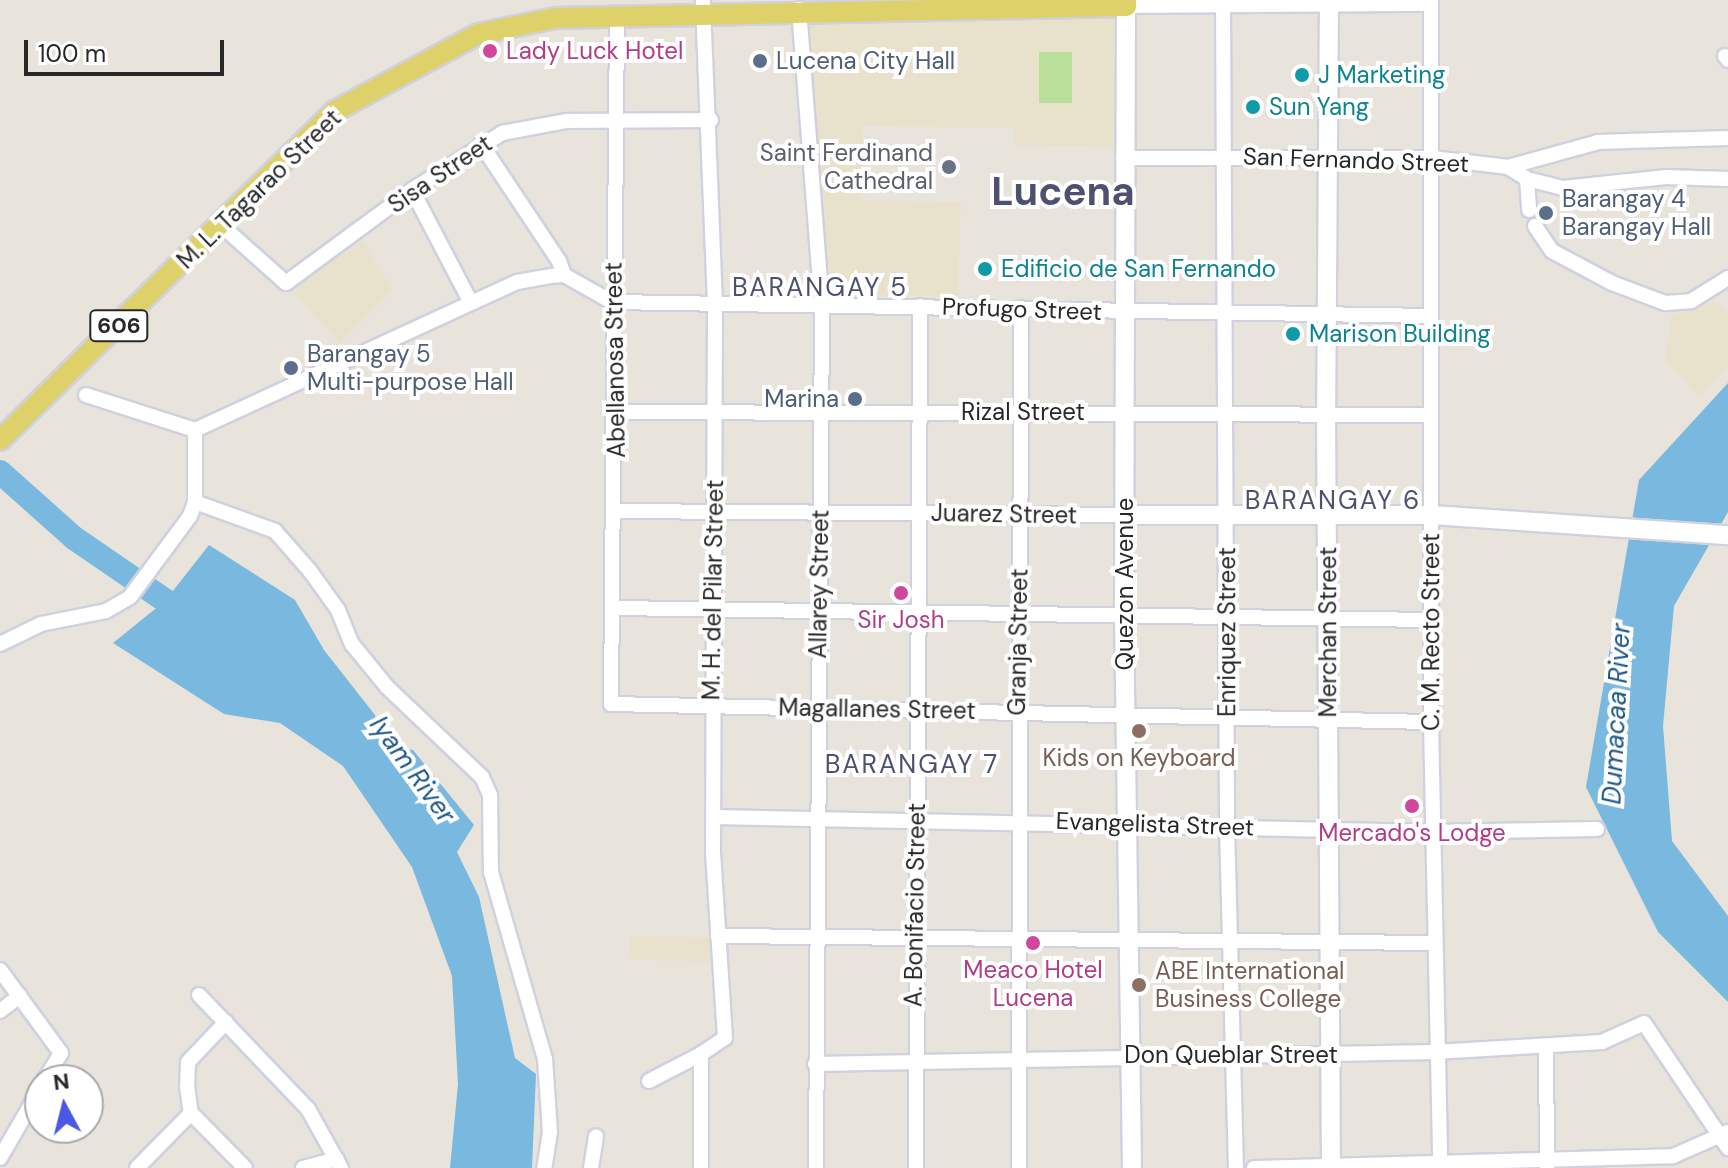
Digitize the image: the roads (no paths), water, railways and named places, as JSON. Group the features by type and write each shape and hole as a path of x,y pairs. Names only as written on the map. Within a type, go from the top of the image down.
{"main road":[{"name":"Merchan Street","path":"1329,2 1332,160 1326,414 1331,1167"},
{"name":"M. L. Tagarao Street","path":"3,437 222,226 335,111 429,56 500,28 704,6 1126,3"},
{"name":"Quezon Avenue","path":"1126,3 1123,158 1127,412 1123,515 1132,1168"},
{"name":"Juarez Street","path":"1123,515 1432,515 1728,535"}],"street":[{"name":"Enriquez Street","path":"1223,2 1227,826 1236,1168"},
{"name":"M. L. Tagarao Street","path":"1126,3 1431,2"},
{"name":"C. M. Recto Street","path":"1431,2 1431,722 1435,1052 1440,1166"},
{"name":"Allarey Street","path":"799,5 822,305 816,609 816,1168"},
{"name":"M. H. del Pilar Street","path":"701,1054 725,1038 718,936 711,705 715,304 711,120 704,6"},
{"name":"Abellanosa Street","path":"611,704 616,511 612,302 617,16"},
{"name":"Sisa Street","path":"222,226 286,283 412,190 481,144 529,126 616,120 711,120"},
{"path":"1508,167 1598,142 1728,138"},
{"path":"481,144 559,261 564,275"},
{"name":"San Fernando Street","path":"1123,158 1224,155 1332,160 1433,158 1508,167 1527,179 1563,188 1653,178 1728,179"},
{"path":"1527,179 1529,210"},
{"path":"412,190 471,303"},
{"path":"1535,226 1552,251 1644,297 1691,301 1728,278"},
{"path":"86,395 195,430 517,282 564,275 612,302"},
{"name":"Profugo Street","path":"612,302 1431,316"},
{"name":"A. Bonifacio Street","path":"916,1168 913,1061 920,306"},
{"name":"Granja Street","path":"1019,1168 1017,712 1021,308"},
{"name":"Rizal Street","path":"616,412 1430,415"},
{"path":"0,644 66,616 106,611 130,597 168,551 195,502 195,430"},
{"path":"195,502 275,531 310,571 338,610 352,644 387,687 482,777 490,795 491,872 545,1059 550,1132 544,1168"},
{"name":"Juarez Street","path":"616,511 714,509 1123,515"},
{"path":"613,608 1327,616 1431,620"},
{"name":"Magallanes Street","path":"611,704 1227,715 1328,721 1431,722"},
{"name":"Evangelista Street","path":"714,817 1018,820 1432,832 1597,829"},
{"path":"718,936 1231,945 1433,943"},
{"path":"0,970 61,1053 54,1064"},
{"path":"199,995 308,1109 339,1164 303,1168"},
{"path":"0,1011 20,996"},
{"path":"226,1022 188,1062 191,1113 245,1168"},
{"name":"Don Queblar Street","path":"815,1064 1234,1052 1331,1056 1435,1052 1602,1042 1644,1023 1725,1140"},
{"path":"1546,1046 1547,1164"},
{"path":"649,1081 701,1054 701,1168"},
{"path":"137,1168 191,1113"},
{"path":"0,1158 24,1117"},
{"path":"591,1168 596,1136"},
{"path":"1254,1168 1547,1164 1673,1156 1725,1140"}],"water":[{"name":"Dumacaa River","path":"1728,383 1728,512 1674,606 1663,726 1672,841 1728,916 1728,1002 1658,932 1586,787 1639,480"},
{"path":"209,545 295,600 324,650 375,715 384,745 413,750 474,825 457,852 479,897 515,1058 536,1074 532,1168 450,1168 458,1084 452,976 412,867 343,766 280,723 224,714 113,643 165,601"}],"waterway":[{"name":"Iyam River","path":"0,472 74,538 191,618"}],"place":[{"name":"Lady Luck Hotel","path":"490,51"},
{"name":"Lucena City Hall","path":"760,61"},
{"name":"J Marketing","path":"1302,75"},
{"name":"Sun Yang","path":"1253,107"},
{"name":"Saint Ferdinand Cathedral","path":"949,167"},
{"name":"Barangay 4 Barangay Hall","path":"1546,213"},
{"name":"Edificio de San Fernando","path":"985,269"},
{"name":"Marison Building","path":"1293,334"},
{"name":"Barangay 5 Multi-purpose Hall","path":"291,368"},
{"name":"Marina","path":"855,399"},
{"name":"Sir Josh","path":"901,593"},
{"name":"Kids on Keyboard","path":"1139,731"},
{"name":"Mercado's Lodge","path":"1412,806"},
{"name":"Meaco Hotel Lucena","path":"1033,943"},
{"name":"ABE International Business College","path":"1139,985"}],"district":[{"name":"Lucena","path":"1063,191"},
{"name":"BARANGAY 5","path":"820,288"},
{"name":"BARANGAY 6","path":"1333,501"},
{"name":"BARANGAY 7","path":"912,765"}]}
